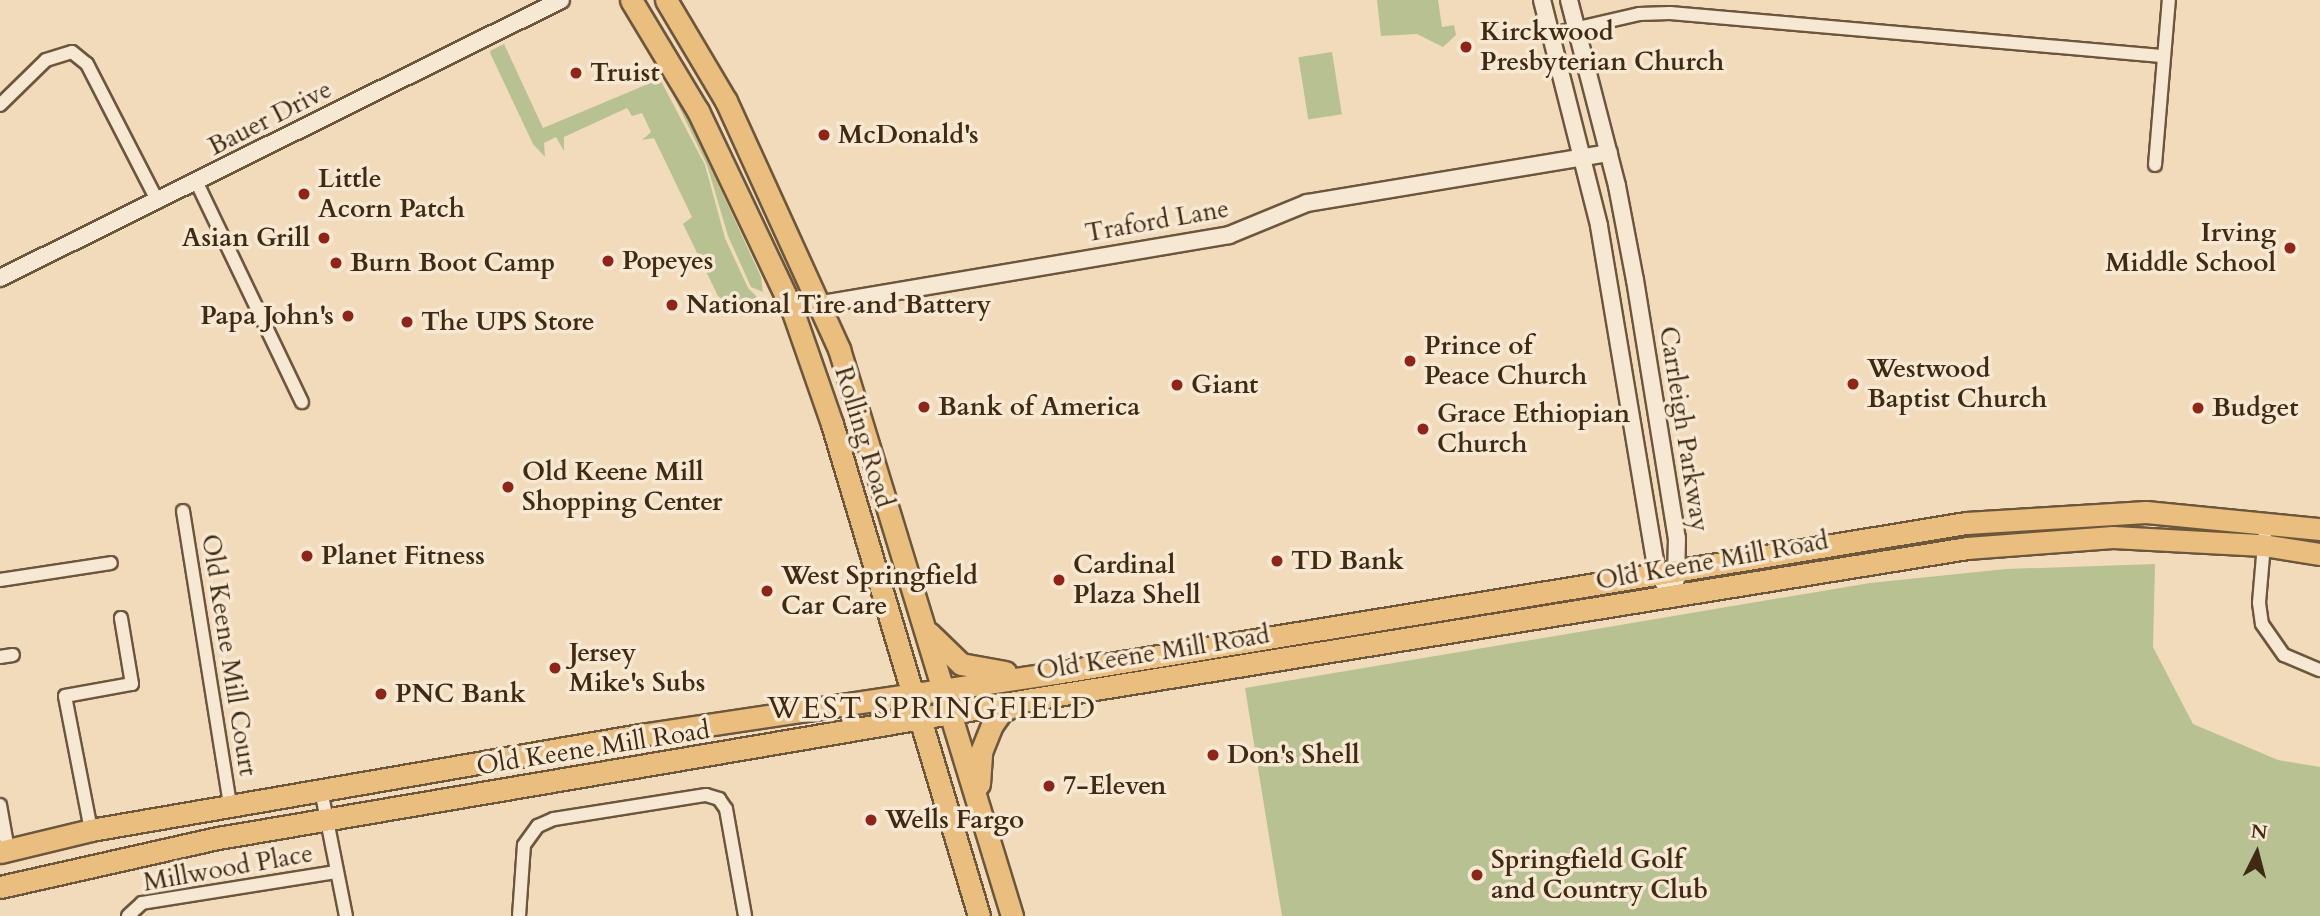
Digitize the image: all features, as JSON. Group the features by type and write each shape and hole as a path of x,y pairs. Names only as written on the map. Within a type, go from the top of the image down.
{"main road":[{"name":"Rolling Road","path":"631,0 698,111 792,309 832,424 979,916"},
{"name":"Rolling Road","path":"666,0 726,101 821,303 861,415 1012,916"},
{"name":"Old Keene Mill Road","path":"4,851 91,830 321,790 1988,520 2146,512 2266,521 2320,529"},
{"name":"Old Keene Mill Road","path":"0,887 95,863 327,820 920,722 1033,699 2018,543 2113,537 2263,545 2320,554"},
{"path":"923,626 943,652 961,664 983,671 1039,675"},
{"path":"978,804 981,752 994,720 1007,708 1033,699"}],"street":[{"name":"Bauer Drive","path":"0,278 197,183 561,0"},
{"name":"Carrleigh Parkway","path":"1542,0 1583,159 1610,284 1657,572 1672,596"},
{"name":"Carrleigh Parkway","path":"1569,0 1609,153 1638,293 1679,569 1672,596"},
{"path":"2155,166 2169,0"},
{"path":"1552,34 1639,14 1689,14 2164,57"},
{"path":"0,106 46,60 72,52 88,64 158,202"},
{"name":"Traford Lane","path":"792,309 1229,235 1307,203 1609,153"},
{"path":"197,183 302,402"},
{"name":"Old Keene Mill Court","path":"183,510 230,806"},
{"path":"2266,521 2259,603 2265,631 2284,655 2320,670"},
{"path":"0,580 111,563"},
{"path":"91,830 65,696 132,684 121,618"},
{"path":"321,790 335,872 346,916"},
{"path":"519,916 524,845 538,826 555,819 706,795 719,799 726,809 745,916"},
{"path":"0,805 4,851"},
{"name":"Millwood Place","path":"130,914 142,903 335,872"}],"green space":[{"path":"1377,0 1438,0 1442,27 1454,25 1456,35 1443,47 1417,34 1381,36"},
{"path":"504,44 543,128 660,79 705,165 725,238 748,288 759,299 756,303 734,309 718,296 683,224 692,217 654,138 642,140 651,132 642,113 632,116 627,108 564,137 564,151 556,137 544,143 545,157 533,144 491,55 490,51"},
{"path":"1332,52 1342,114 1308,120 1298,57"},
{"path":"666,80 678,97 761,277 763,292 751,287 728,236 707,165"},
{"path":"2155,564 2153,647 2193,724 2278,760 2320,767 2320,916 1282,916 1245,688 1870,583 2006,569"}],"place":[{"name":"Kirckwood Presbyterian Church","path":"1466,47"},
{"name":"Truist","path":"576,73"},
{"name":"McDonald's","path":"824,135"},
{"name":"Little Acorn Patch","path":"304,194"},
{"name":"Asian Grill","path":"324,238"},
{"name":"Irving Middle School","path":"2290,248"},
{"name":"Popeyes","path":"608,261"},
{"name":"Burn Boot Camp","path":"336,263"},
{"name":"National Tire and Battery","path":"672,305"},
{"name":"Papa John's","path":"348,316"},
{"name":"The UPS Store","path":"407,322"},
{"name":"Prince of Peace Church","path":"1410,361"},
{"name":"Westwood Baptist Church","path":"1853,384"},
{"name":"Giant","path":"1177,385"},
{"name":"Bank of America","path":"924,407"},
{"name":"Budget","path":"2198,408"},
{"name":"Grace Ethiopian Church","path":"1423,429"},
{"name":"Old Keene Mill Shopping Center","path":"508,487"},
{"name":"Planet Fitness","path":"307,556"},
{"name":"TD Bank","path":"1277,561"},
{"name":"Cardinal Plaza Shell","path":"1059,580"},
{"name":"West Springfield Car Care","path":"767,591"},
{"name":"Jersey Mike's Subs","path":"555,668"},
{"name":"PNC Bank","path":"381,694"},
{"name":"Don's Shell","path":"1213,755"},
{"name":"7-Eleven","path":"1049,786"},
{"name":"Wells Fargo","path":"871,820"},
{"name":"Springfield Golf and Country Club","path":"1477,875"}],"district":[{"name":"WEST SPRINGFIELD","path":"932,709"}]}
